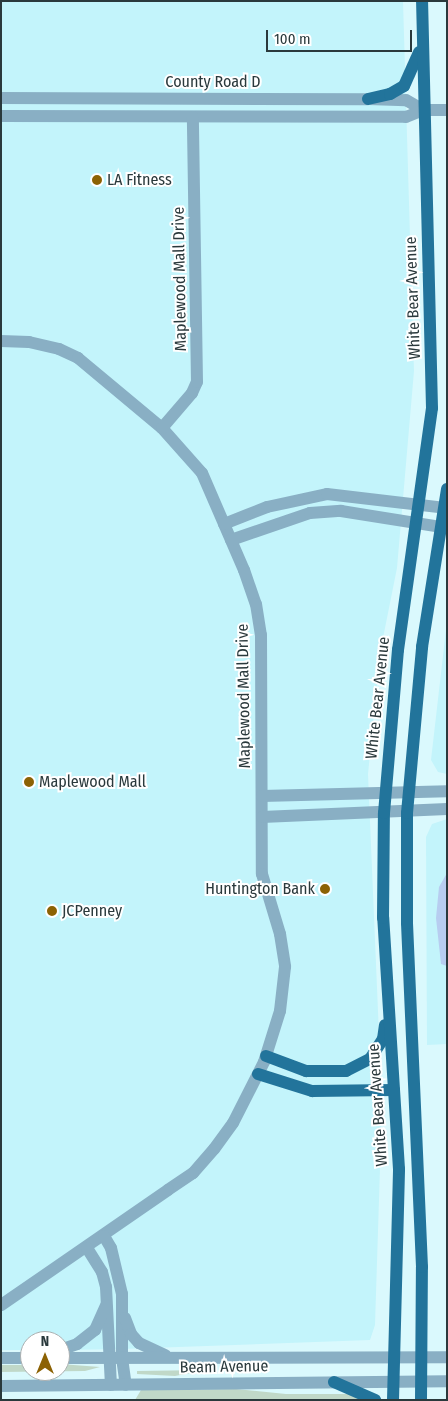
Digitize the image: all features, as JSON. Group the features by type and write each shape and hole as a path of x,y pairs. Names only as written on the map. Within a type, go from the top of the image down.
{"main road":[{"name":"White Bear Avenue","path":"393,1400 399,1169 383,918 384,814 398,650 428,450 432,376 423,110 422,1"},
{"path":"368,99 390,94 404,86 411,76 422,43"},
{"path":"421,1400 421,1243 407,923 407,813 422,648 444,528 447,489"},
{"path":"266,1056 284,1065 320,1072 360,1066 370,1059 384,1039 388,1005"},
{"path":"258,1074 312,1091 394,1090"},
{"path":"334,1382 375,1400"}],"street":[{"name":"County Road D","path":"1,98 406,100 423,110"},
{"name":"County Road D","path":"1,116 406,116 423,110 447,110"},
{"name":"Maplewood Mall Drive","path":"162,428 192,393 198,382 193,117"},
{"name":"Maplewood Mall Drive","path":"1,341 29,342 59,349 78,358 162,428 202,473 256,604 261,634 262,874 280,934 285,967 280,1010 266,1056 233,1123 198,1167 87,1248 1,1305"},
{"path":"224,524 267,507 327,494 446,508"},
{"path":"231,540 279,521 310,513 341,511 444,528"},
{"path":"262,796 447,791"},
{"path":"262,817 384,814 447,809"},
{"path":"104,1236 112,1248 117,1267 122,1308 131,1334 139,1343 172,1358"},
{"path":"87,1248 102,1272 108,1300 115,1358 126,1385"},
{"path":"70,1346 77,1344 95,1330 108,1300"},
{"path":"111,1385 122,1308"},
{"name":"Beam Avenue","path":"70,1358 447,1357"},
{"path":"1,1358 20,1358"},
{"name":"Beam Avenue","path":"1,1386 447,1381"}],"shaded area":[{"path":"1,1 403,1 414,371 397,568 380,653 368,774 382,1106 375,1325 370,1340 122,1349 70,1350 70,1331 20,1331 20,1350 1,1350"},
{"path":"447,621 447,774 438,772 431,760"},
{"path":"447,819 447,1044 427,1045 426,837 432,824"},
{"path":"447,873 447,966 441,964 436,918 439,887"}],"green space":[{"path":"1,1365 20,1365 20,1372 1,1372"},
{"path":"70,1365 100,1367 85,1371 70,1371"},
{"path":"207,1370 175,1376 137,1374 137,1371"},
{"path":"236,1389 286,1394 355,1394 367,1400 135,1400 141,1390"}],"place":[{"name":"LA Fitness","path":"97,180"},
{"name":"Maplewood Mall","path":"29,782"},
{"name":"Huntington Bank","path":"325,889"},
{"name":"JCPenney","path":"52,911"}]}
